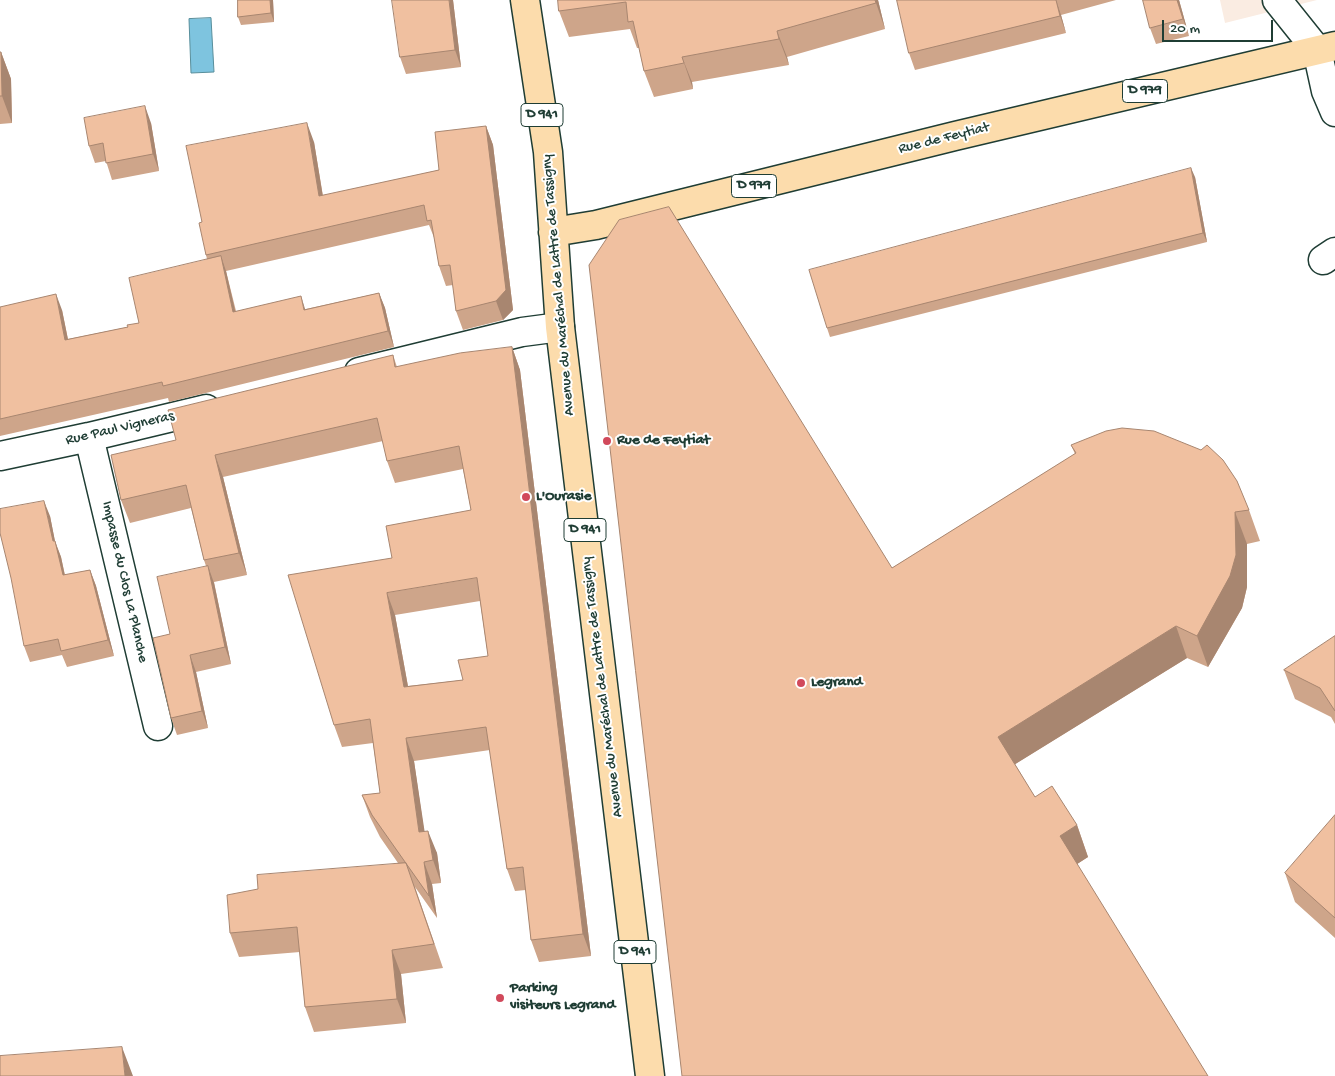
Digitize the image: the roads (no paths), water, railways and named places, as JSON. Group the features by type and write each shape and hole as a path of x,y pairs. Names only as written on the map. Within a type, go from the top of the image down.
{"main road":[{"name":"Avenue du Maréchal de Lattre de Tassigny","path":"525,0 548,152 560,327 650,1076"},
{"name":"Rue de Feytiat","path":"553,232 606,222 1326,48"}],"street":[{"path":"1277,0 1326,48 1326,91 1335,112"},
{"path":"339,376 522,332 560,327"},
{"name":"Rue Paul Vigneras","path":"0,456 234,402"},
{"name":"Impasse du Clos La Planche","path":"89,437 158,726"}],"water":[{"path":"211,18 214,72 191,73 189,19"}],"place":[{"name":"Rue de Feytiat","path":"607,441"},
{"name":"L'Ourasie","path":"526,497"},
{"name":"Legrand","path":"801,683"},
{"name":"Parking visiteurs Legrand","path":"500,998"}]}
